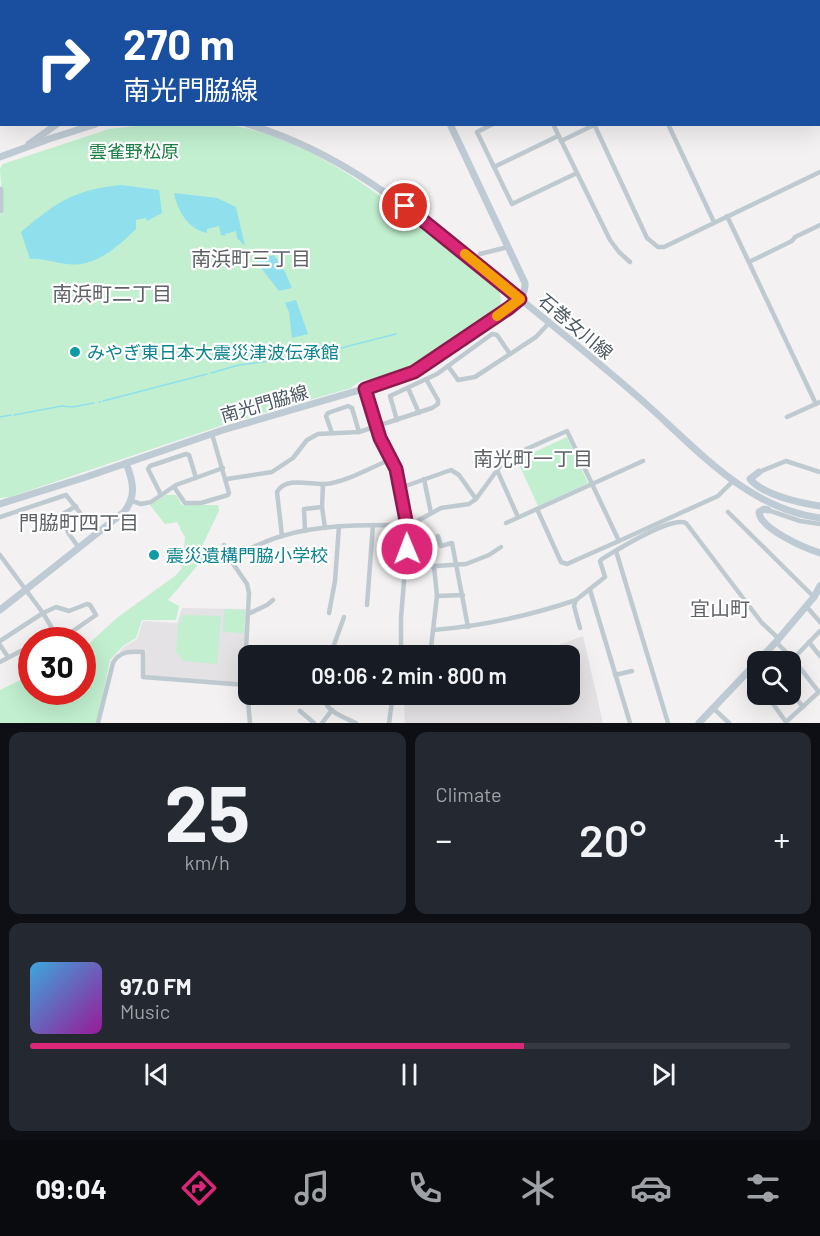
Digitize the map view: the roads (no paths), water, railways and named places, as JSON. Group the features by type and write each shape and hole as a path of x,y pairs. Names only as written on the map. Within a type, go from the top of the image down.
{"street":[{"path":"24,148 54,126"},
{"path":"0,158 90,126"},
{"name":"石巻女川線","path":"253,126 299,142 369,180 405,206 520,299 733,481 775,505 820,518"},
{"path":"451,126 525,283 525,291 520,299"},
{"path":"489,126 477,132 512,204 577,173"},
{"path":"554,126 610,240 630,262"},
{"path":"494,167 591,126"},
{"path":"594,126 647,238 658,247 664,247 820,172"},
{"path":"669,126 714,222"},
{"path":"0,190 0,210"},
{"path":"727,216 818,403 787,417"},
{"path":"749,262 820,225"},
{"path":"480,254 508,247"},
{"name":"南光門脇線","path":"0,504 212,434 401,378 429,363 520,299"},
{"path":"448,366 458,380 475,377 536,337 549,323"},
{"path":"397,420 390,396 436,374 492,334 497,335 510,354"},
{"path":"429,363 436,374"},
{"path":"227,479 272,472 293,458 312,436 359,432 419,413 438,404 426,379"},
{"path":"408,388 419,413"},
{"path":"365,389 380,438 396,469 408,528 401,645"},
{"path":"332,433 326,416 328,413 348,406 352,408 359,432"},
{"path":"230,558 282,536 306,531 339,526 415,527 419,520 431,513 451,506 465,506 476,499 506,458 567,430 619,541"},
{"path":"174,487 183,502 201,503 228,495 227,479 212,434"},
{"path":"160,495 152,481 148,469 150,466 186,454 189,455 196,478"},
{"path":"282,536 278,489 289,483 323,484 340,480 392,459"},
{"path":"506,523 643,461"},
{"path":"820,472 786,461 759,472 750,479 758,486 790,499 820,506"},
{"path":"0,610 124,512 132,501 133,487 126,463"},
{"path":"132,501 145,504 174,487 223,468"},
{"path":"400,488 451,470 459,476 476,499"},
{"path":"497,470 519,517"},
{"path":"424,479 431,513"},
{"path":"433,630 468,627 546,610 576,600 605,577 600,561 718,496 733,481"},
{"path":"323,484 322,507 326,528"},
{"path":"0,517 66,495 97,534"},
{"path":"76,506 63,514 62,518 79,548"},
{"path":"306,531 304,509 322,507"},
{"path":"537,509 561,562 567,564 671,521 686,523 785,651"},
{"path":"820,524 800,521 764,509 759,512 759,518 765,524 793,542 820,554"},
{"path":"728,512 814,597"},
{"path":"367,605 373,525"},
{"path":"329,613 335,581 339,526"},
{"path":"438,536 441,546 452,543 468,627"},
{"path":"224,545 247,584 249,593 247,645"},
{"path":"405,568 466,564 501,547"},
{"path":"616,551 668,723"},
{"path":"0,555 2,563 43,613 50,627"},
{"path":"431,645 437,596 434,566"},
{"path":"699,723 777,640 814,597 820,586"},
{"path":"590,590 630,723"},
{"path":"437,596 463,595"},
{"path":"248,614 273,600"},
{"path":"576,600 574,606 580,628"},
{"path":"8,657 0,643 43,613 56,607 69,611 90,605 96,615 78,627"},
{"path":"806,606 820,622"},
{"path":"334,645 344,617"},
{"path":"800,651 820,631"},
{"path":"809,642 820,656"},
{"path":"0,662 18,652"},
{"path":"98,723 113,663 116,657 122,654 143,652 143,677 238,684"},
{"path":"773,705 785,722 820,691 801,670"},
{"path":"615,675 632,671"},
{"path":"248,705 250,723"},
{"path":"328,705 332,710 356,723"},
{"path":"389,723 391,705"},
{"path":"713,708 729,723"},
{"path":"322,723 332,710"},
{"path":"300,711 314,723"}],"water":[{"path":"121,185 159,190 162,213 147,221 146,218 136,220 136,229 121,243 105,255 87,263 67,264 30,259 21,232 66,199 90,190"},
{"path":"174,193 217,198 236,207 245,246 237,238 236,231 225,234 225,236 221,235 219,226 207,229 207,233 194,227 180,212"},
{"path":"274,255 292,288 279,291 255,260"},
{"path":"296,300 308,334 292,338 289,312 285,303"}],"waterway":[{"path":"272,360 325,352 396,334"},
{"path":"211,373 239,365 268,361"},
{"path":"103,401 207,374"},
{"path":"14,415 94,403"},
{"path":"0,417 11,415"}],"place":[{"name":"みやぎ東日本大震災津波伝承館","path":"75,352"},
{"name":"震災遺構門脇小学校","path":"154,555"}],"district":[{"name":"南浜町三丁目","path":"251,258"},
{"name":"南浜町二丁目","path":"112,293"},
{"name":"南光町一丁目","path":"533,458"},
{"name":"門脇町四丁目","path":"79,522"},
{"name":"宜山町","path":"720,608"}],"park label":[{"name":"雲雀野松原","path":"134,151"}]}
